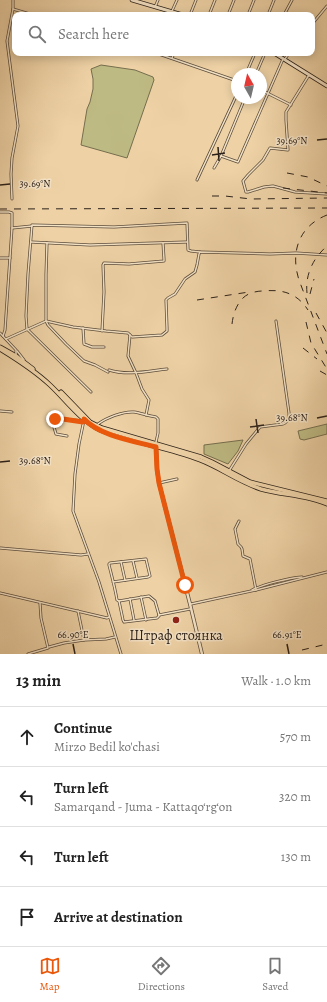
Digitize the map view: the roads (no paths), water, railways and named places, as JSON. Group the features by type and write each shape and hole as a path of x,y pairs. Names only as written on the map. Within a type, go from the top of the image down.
{"main road":[{"path":"132,0 172,11"},
{"path":"279,56 327,86"},
{"path":"0,348 27,363 50,382 84,419 96,426 199,459 248,484 262,489 327,504"},
{"path":"16,357 49,384 93,427 105,432 201,457 250,482 327,501"}],"street":[{"path":"12,12 13,0"},
{"path":"155,7 158,0"},
{"path":"172,11 177,0"},
{"path":"191,12 196,0"},
{"path":"210,12 215,0"},
{"path":"229,12 234,0"},
{"path":"249,12 254,0"},
{"path":"269,12 274,0"},
{"path":"286,12 292,0"},
{"path":"315,20 327,6"},
{"path":"13,9 22,12"},
{"path":"12,14 7,41 18,126 12,158 12,199"},
{"path":"166,56 231,79"},
{"path":"249,68 254,56"},
{"path":"259,68 264,56"},
{"path":"287,56 284,59 267,93 291,105"},
{"path":"310,75 286,112 288,150 270,148 263,160 243,182 246,192 273,186 295,192 327,194"},
{"path":"197,180 232,104"},
{"path":"214,168 221,156 243,104"},
{"path":"221,156 238,162 262,104"},
{"path":"0,212 12,213 5,330 3,336"},
{"path":"12,228 32,226 33,224 114,227 187,223 188,250 191,251 327,255"},
{"path":"32,226 28,274 26,316 27,329 91,392"},
{"path":"31,242 90,245 187,242"},
{"path":"47,243 46,321 48,325 84,361 109,371 118,373 136,373 167,369"},
{"path":"102,331 104,263 129,264 164,261 163,243"},
{"path":"6,339 46,321 102,331 128,333 132,337 165,333 167,328 166,300 175,294 185,279 195,272 200,252"},
{"path":"0,258 10,258"},
{"path":"229,470 246,444 260,427 282,424 289,420 276,321"},
{"path":"83,328 84,344 92,347 104,347"},
{"path":"0,333 27,363"},
{"path":"130,335 128,356 142,389 149,400 146,416"},
{"path":"16,350 16,357"},
{"path":"0,411 12,412"},
{"path":"96,426 106,419 125,412 135,412 158,418 156,446 159,483 202,654"},
{"path":"67,436 56,434 53,424 55,419 84,419 75,474 73,511 99,582 121,654"},
{"path":"159,483 177,479"},
{"path":"239,521 235,529 238,545 241,547 243,556 250,559 256,589"},
{"path":"0,548 81,555 88,554"},
{"path":"113,582 150,576 146,559 109,564 113,582 117,600 119,601 123,621 146,620 157,618 159,615 191,609"},
{"path":"133,561 137,579"},
{"path":"121,562 125,580"},
{"path":"190,604 251,591 290,579 327,572"},
{"path":"0,593 107,618 109,617"},
{"path":"119,601 149,596 155,601 159,615"},
{"path":"141,597 146,620"},
{"path":"130,599 134,620"},
{"path":"40,602 41,618 48,648"},
{"path":"78,611 84,640"},
{"path":"28,654 64,643 115,637"}],"railway":[{"path":"287,173 308,177 327,186"},
{"path":"283,188 327,193"},
{"path":"212,196 251,199 327,198"},
{"path":"0,209 327,208"},
{"path":"327,215 317,220 303,233 299,241 296,260 296,270 299,280 327,354"},
{"path":"307,293 307,280 311,267 314,261 327,246"},
{"path":"310,294 314,279"},
{"path":"232,324 238,304 247,295 258,291 288,293 304,304 308,310"},
{"path":"197,300 249,292"},
{"path":"316,313 327,333"},
{"path":"306,322 311,343 327,369"},
{"path":"303,348 317,359"},
{"path":"320,371 327,375"},
{"path":"302,650 327,644"}],"place":[{"name":"Штраф стоянка","path":"176,620"}]}
